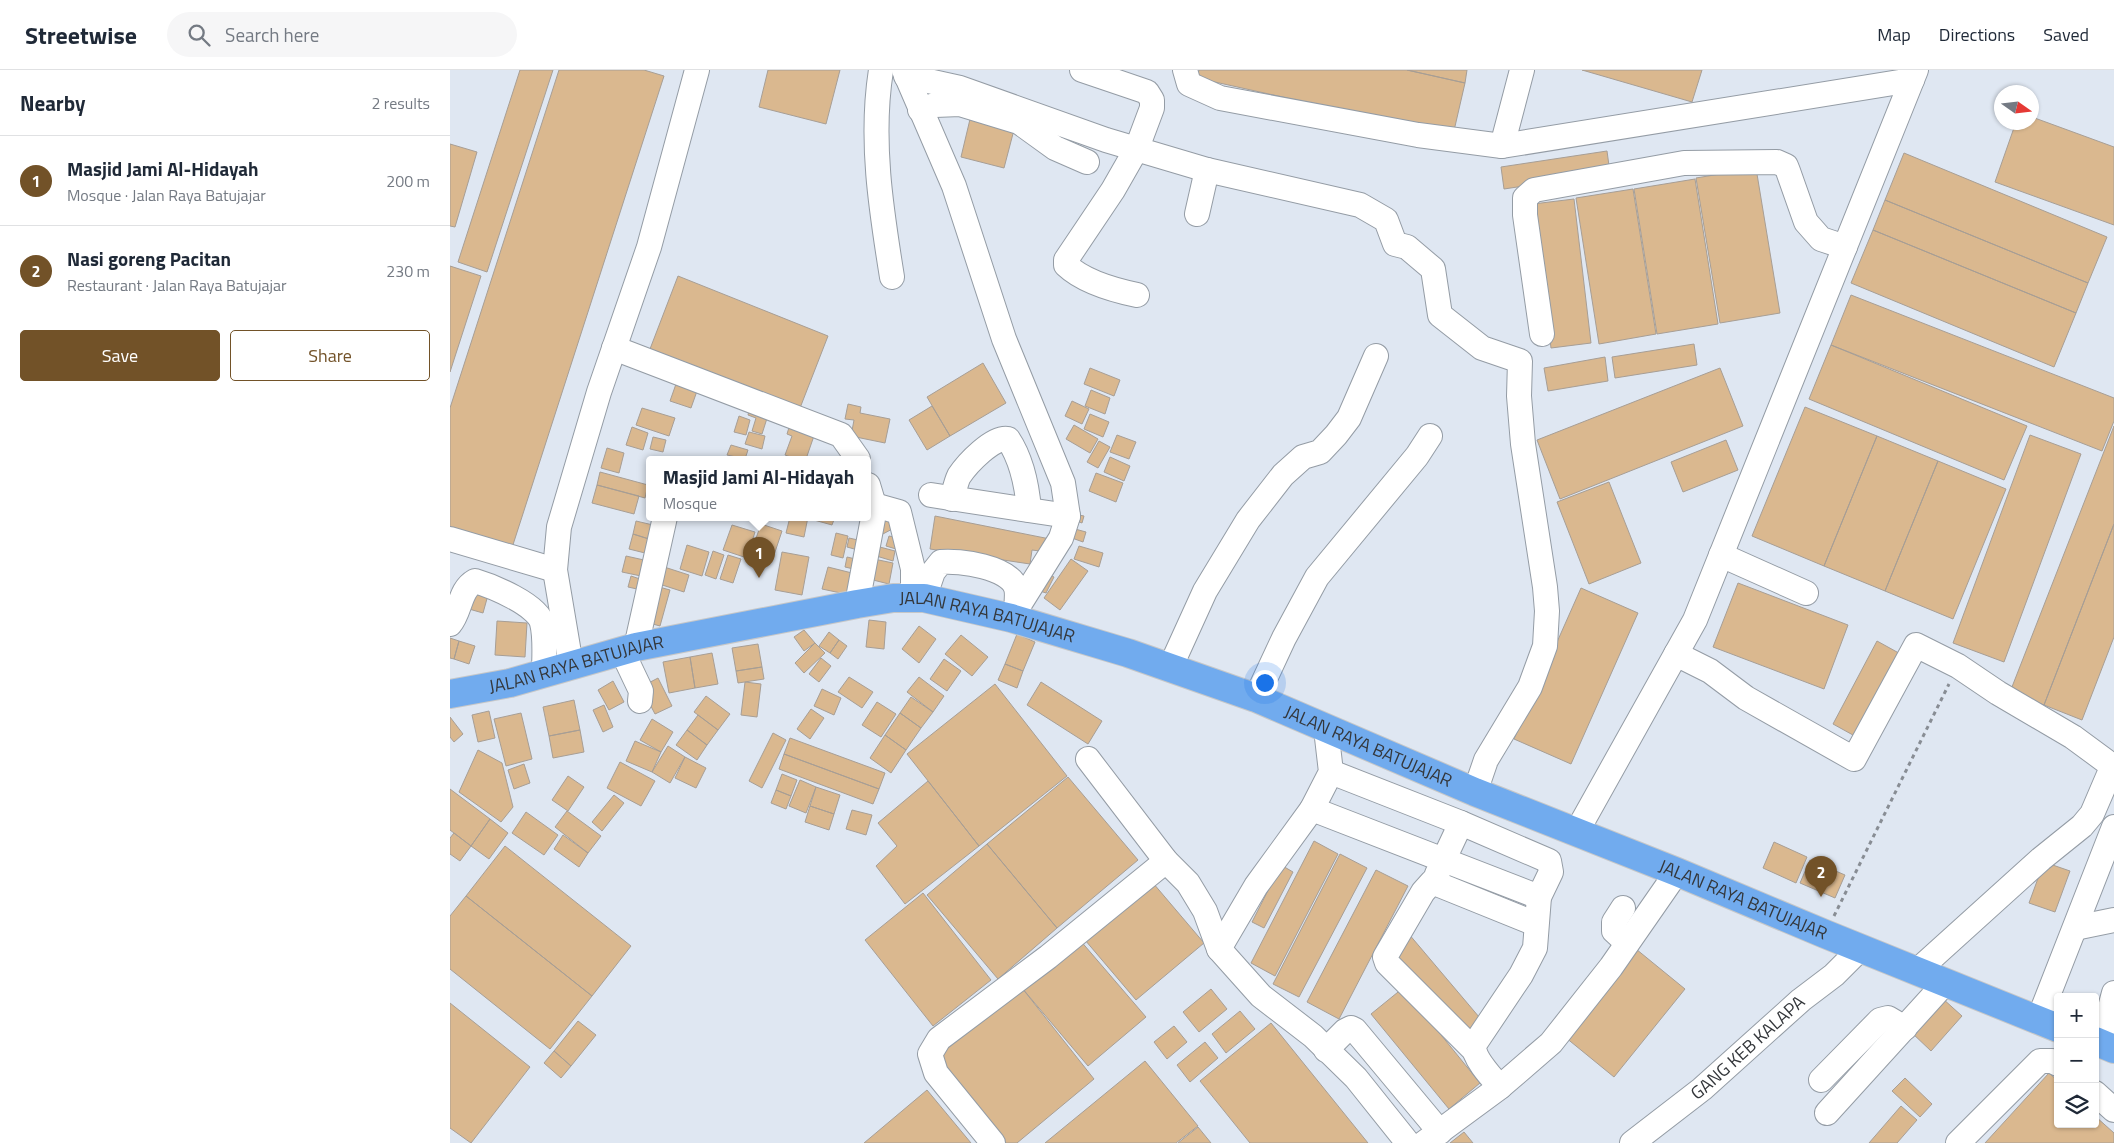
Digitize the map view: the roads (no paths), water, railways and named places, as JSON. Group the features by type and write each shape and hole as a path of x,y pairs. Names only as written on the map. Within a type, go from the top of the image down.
{"highway":[{"name":"JALAN RAYA BATUJAJAR","path":"450,694 510,683 629,649 857,604 918,597 1014,615 1128,652 1256,698 1475,792 1677,872 1917,971 2051,1029"}],"street":[{"path":"571,665 555,570 560,527 614,348 649,247 697,70"},
{"path":"881,70 878,91 878,185 892,277"},
{"path":"1082,70 1147,92 1152,100 1152,108 1137,148 1113,190 1066,260 1066,265 1090,280 1115,291 1137,295"},
{"path":"1186,70 1189,84 1220,98 1418,136 1502,146 1914,75"},
{"path":"1502,146 1522,70"},
{"path":"905,73 960,88 1106,140 1206,170 1360,206 1386,220 1395,244 1407,246 1433,270 1440,315 1482,348 1520,361 1519,396 1523,444 1545,587 1547,611 1545,646 1530,687 1486,760 1475,792"},
{"path":"905,73 954,186 1004,339 1064,483 1068,516 1061,538 1014,615"},
{"path":"1576,833 1695,620 1914,75"},
{"path":"920,110 935,105 960,104 1019,122 1055,148 1087,162"},
{"path":"1542,334 1525,215 1526,198 1534,190 1684,163 1777,162 1786,166 1806,222 1821,239 1845,247"},
{"path":"1197,214 1206,170"},
{"path":"614,348 842,435 856,456"},
{"path":"1170,668 1205,591 1248,520 1283,476 1303,457 1320,452 1336,436 1348,418 1376,356"},
{"path":"1256,698 1284,638 1317,576 1411,463 1430,436"},
{"path":"1029,510 1027,484 1013,446 1008,438 998,439 979,453 942,497 1068,516"},
{"path":"871,495 899,512 918,597"},
{"path":"640,701 641,691 629,649 663,521"},
{"path":"857,604 868,521"},
{"path":"450,539 555,570"},
{"path":"1721,554 1806,593"},
{"path":"918,597 941,562 954,561 992,569 1008,577 1016,588 1014,615"},
{"path":"450,624 464,592 475,581 503,592 536,612 542,622 544,673"},
{"path":"1676,654 1710,671 1746,698 1854,759 1916,645 1958,666 1998,693 2073,737 2111,765 2110,772 2092,814 2082,826 2041,859 1917,971"},
{"path":"1219,949 1256,886 1312,810 1331,772 1326,729"},
{"path":"1088,759 1166,862 1188,883 1205,911 1219,949 1261,996 1313,1036 1356,1078 1408,1143"},
{"path":"1331,772 1461,823 1549,861 1551,872 1539,897 1535,948 1521,975 1477,1041 1474,1050"},
{"path":"1312,810 1539,897"},
{"path":"1461,823 1445,861 1432,882 1423,892 1385,957 1387,962 1474,1050 1487,1072 1500,1087"},
{"path":"2054,1054 2051,1029 2075,928 2114,827"},
{"path":"992,1143 936,1073 930,1054 939,1039 1048,957 1166,862"},
{"path":"1326,1050 1345,1031 1351,1028 1355,1030 1432,1137 1500,1087 1551,1043 1611,967 1677,872"},
{"path":"1432,882 1536,924"},
{"path":"1623,908 1614,922 1614,931 1627,942"},
{"path":"2075,928 2114,920"},
{"name":"GANG KEB KALAPA","path":"1632,1143 1702,1088 1801,1000 1834,975 1861,948"},
{"path":"1827,1113 1945,983"},
{"path":"2105,1034 2114,992"},
{"path":"1821,1080 1880,1020 1888,1018 1905,1028"},
{"path":"1958,1143 2040,1061 2054,1063"},
{"path":"2099,1097 2114,1110"}],"place":[{"name":"Masjid Jami Al-Hidayah","path":"759,578"},
{"name":"Nasi goreng Pacitan","path":"1821,897"}]}
